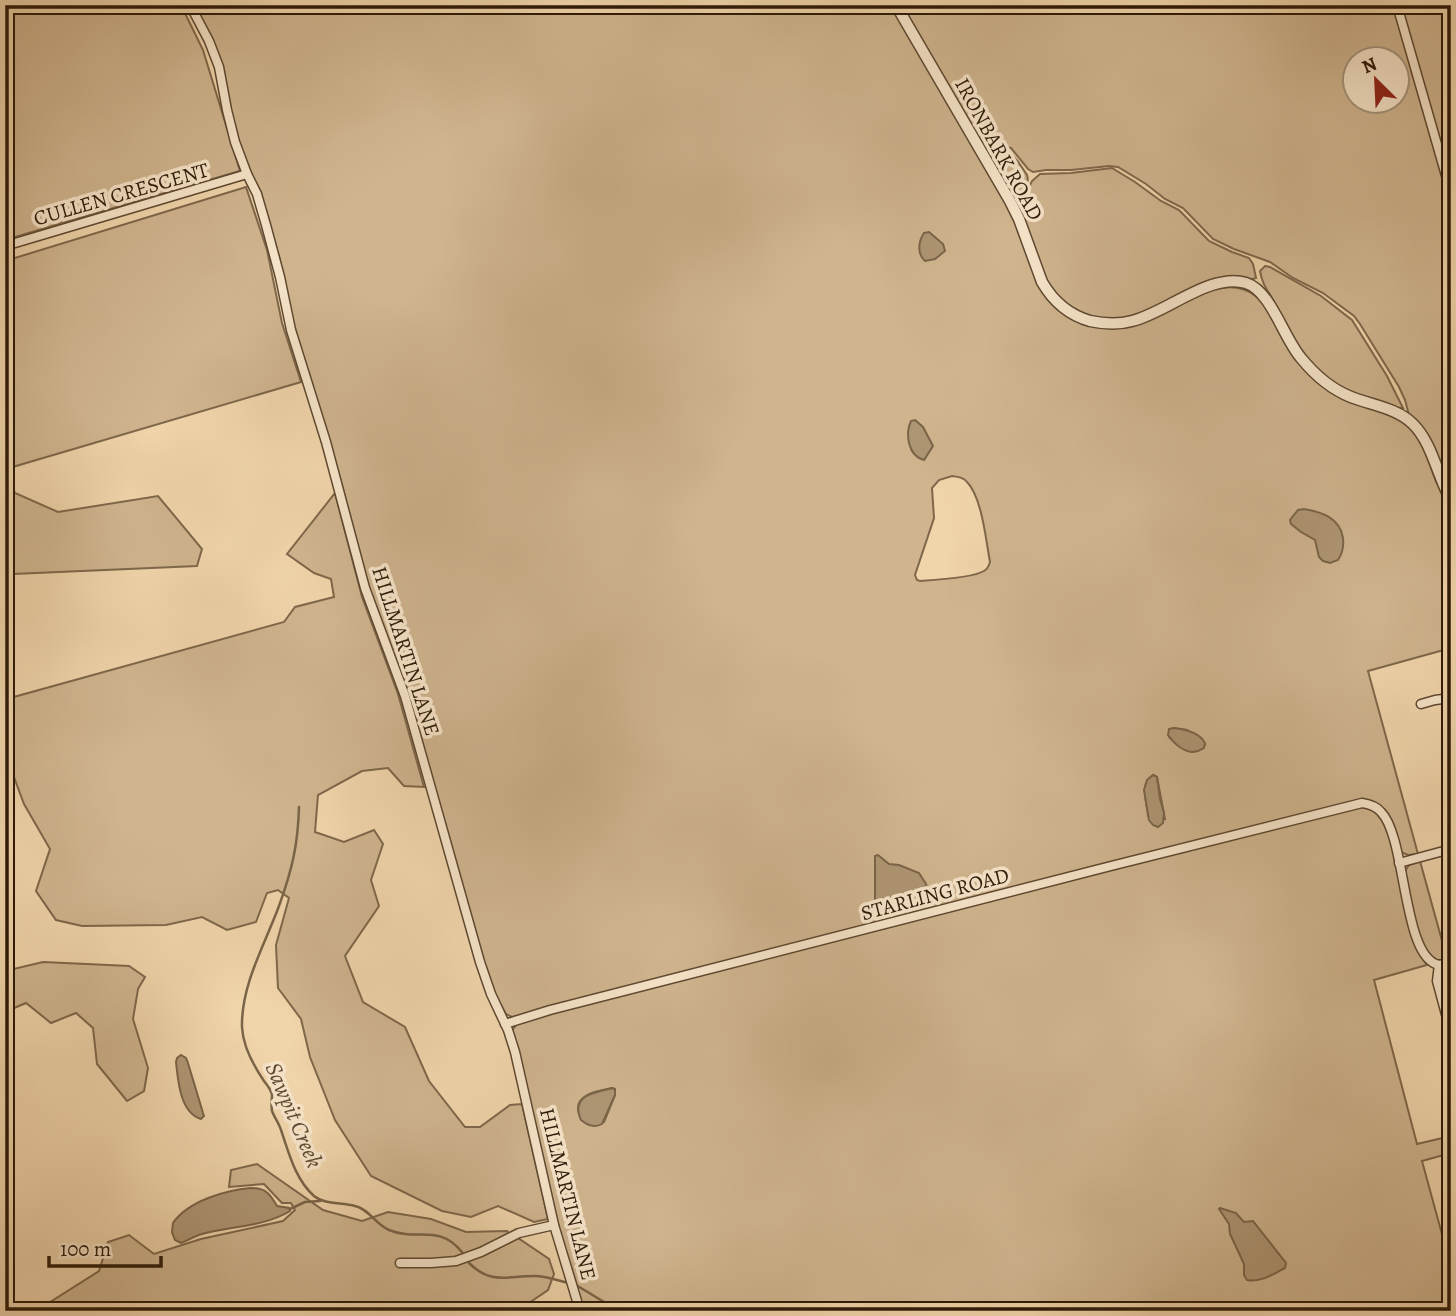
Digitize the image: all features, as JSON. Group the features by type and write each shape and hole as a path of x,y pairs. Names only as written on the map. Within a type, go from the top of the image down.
{"street":[{"name":"HILLMARTIN LANE","path":"190,5 219,67 229,121 267,225 291,330 326,442 365,588 405,696 474,944 519,1068 554,1225 580,1311"},
{"name":"IRONBARK ROAD","path":"896,5 1010,201 1047,292 1062,306 1088,320 1121,323 1146,316 1219,282 1239,281 1254,286 1268,301 1293,349 1317,375 1347,396 1395,413 1414,425 1427,445 1451,500"},
{"path":"1397,5 1451,193"},
{"name":"CULLEN CRESCENT","path":"5,246 247,174"},
{"path":"1421,704 1451,698"},
{"name":"STARLING ROAD","path":"505,1024 550,1010 1349,805 1362,803 1375,807 1384,814 1399,863"},
{"path":"1451,849 1399,863 1411,920 1427,959 1438,965 1451,963"},
{"path":"1438,965 1437,981 1451,1032"},
{"path":"400,1263 456,1261 519,1233 554,1225"}],"shaded area":[{"path":"5,5 181,5 203,50 240,171 5,240"},
{"path":"192,5 891,5 1005,199 1022,237 1036,280 1057,309 1070,318 1103,328 1214,289 1233,287 1247,291 1258,298 1288,349 1319,382 1343,399 1398,419 1418,438 1451,509 1451,648 1368,671 1418,854 1408,855 1401,852 1384,810 1378,804 1360,800 520,1016 512,1017 506,1014 491,988 370,593 342,485 292,323 280,260 260,194 238,142 228,101","holes":["952,476 965,480 976,498 983,520 990,562 987,569 971,575 920,581 915,575 934,518 932,488 939,480","1173,728 1187,730 1205,745 1191,752 1169,737","1153,775 1157,777 1165,819 1148,816 1145,788"]},
{"path":"900,5 1394,5 1406,46 1340,46 1340,116 1410,116 1410,61 1451,204 1451,493 1409,415 1399,387 1354,316 1323,293 1293,278 1270,262 1213,239 1183,208 1118,167 1033,172 1011,148 980,141"},
{"path":"1401,5 1451,5 1451,182"},
{"path":"988,147 1007,151 1027,175 1027,186 1017,201 986,151"},
{"path":"1112,168 1179,210 1209,241 1249,258 1256,278 1241,278 1129,318 1089,316 1065,304 1048,285 1019,207 1032,181 1040,174"},
{"path":"246,187 267,250 282,323 301,382 6,469 15,493 58,512 158,496 202,549 197,566 13,574 5,583 5,261"},
{"path":"929,232 943,244 945,251 935,259 925,261 920,251 920,240 924,233"},
{"path":"1265,266 1321,296 1352,320 1387,376 1403,408 1395,408 1349,391 1324,376 1314,366 1296,343 1265,286 1260,271"},
{"path":"915,420 923,427 933,446 924,460 914,454 909,444 909,426 911,421"},
{"path":"335,493 362,597 398,694 424,787 404,786 388,768 362,771 318,795 315,832 344,842 374,830 383,844 371,880 379,906 345,956 363,1002 405,1027 429,1081 465,1127 480,1127 510,1105 522,1104 548,1219 534,1222 498,1206 471,1217 442,1211 371,1176 335,1120 310,1057 301,1019 278,988 276,945 289,898 278,890 267,893 256,922 227,930 202,917 166,925 82,926 56,920 36,891 50,849 24,804 5,753 5,692 10,698 284,622 295,607 334,597 331,579 314,573 287,554"},
{"path":"1298,510 1323,514 1338,525 1343,544 1338,560 1330,563 1323,561 1319,557 1315,540 1291,524 1290,520"},
{"path":"1169,729 1195,734 1205,743 1204,748 1193,752 1179,747 1168,735"},
{"path":"1153,775 1157,777 1164,813 1163,823 1158,827 1149,820 1144,790 1147,780"},
{"path":"1363,807 1375,811 1384,822 1393,849 1414,941 1427,965 1374,980 1417,1144 1451,1136 1451,1153 1422,1161 1443,1238 1451,1237 1451,1311 582,1311 555,1219 512,1030 518,1023","holes":["615,1089 604,1122 590,1125 582,1120 578,1106 584,1097 591,1093"]},
{"path":"878,855 889,864 919,873 927,888 909,897 875,900 875,856"},
{"path":"1420,861 1447,959 1431,958 1426,952 1414,917 1405,871 1409,865"},
{"path":"43,962 129,966 145,977 138,989 133,1019 148,1068 144,1091 127,1101 97,1064 93,1028 76,1013 51,1023 26,1003 5,1012 5,971"},
{"path":"181,1055 188,1063 204,1116 201,1119 189,1110 181,1095 176,1062"},
{"path":"613,1088 615,1095 602,1124 591,1125 581,1120 579,1105 586,1096"},
{"path":"257,1164 323,1210 362,1221 388,1212 431,1219 466,1232 507,1231 510,1234 471,1254 441,1260 399,1261 399,1266 435,1266 461,1262 515,1236 549,1259 554,1274 548,1290 517,1311 36,1311 99,1271 108,1242 129,1235 154,1254 201,1239 283,1221 295,1210 291,1203 282,1203 264,1184 229,1187 231,1170"},
{"path":"251,1188 264,1191 277,1206 289,1208 290,1211 258,1223 202,1234 181,1243 175,1240 173,1223 188,1209 219,1194"},
{"path":"1220,1208 1236,1213 1244,1222 1253,1221 1286,1263 1285,1268 1262,1279 1247,1280 1244,1264 1230,1234 1229,1224"}],"waterway":[{"name":"Sawpit Creek","path":"299,807 296,846 287,881 245,996 242,1027 246,1049 271,1091 272,1111 293,1165 314,1196 323,1201 360,1208 389,1230 445,1238 462,1252"},
{"path":"290,1209 305,1202 320,1201"},
{"name":"Sawpit Creek","path":"469,1263 492,1277 538,1276 568,1283"},
{"name":"Sawpit Creek","path":"576,1285 609,1305 625,1311"}]}
